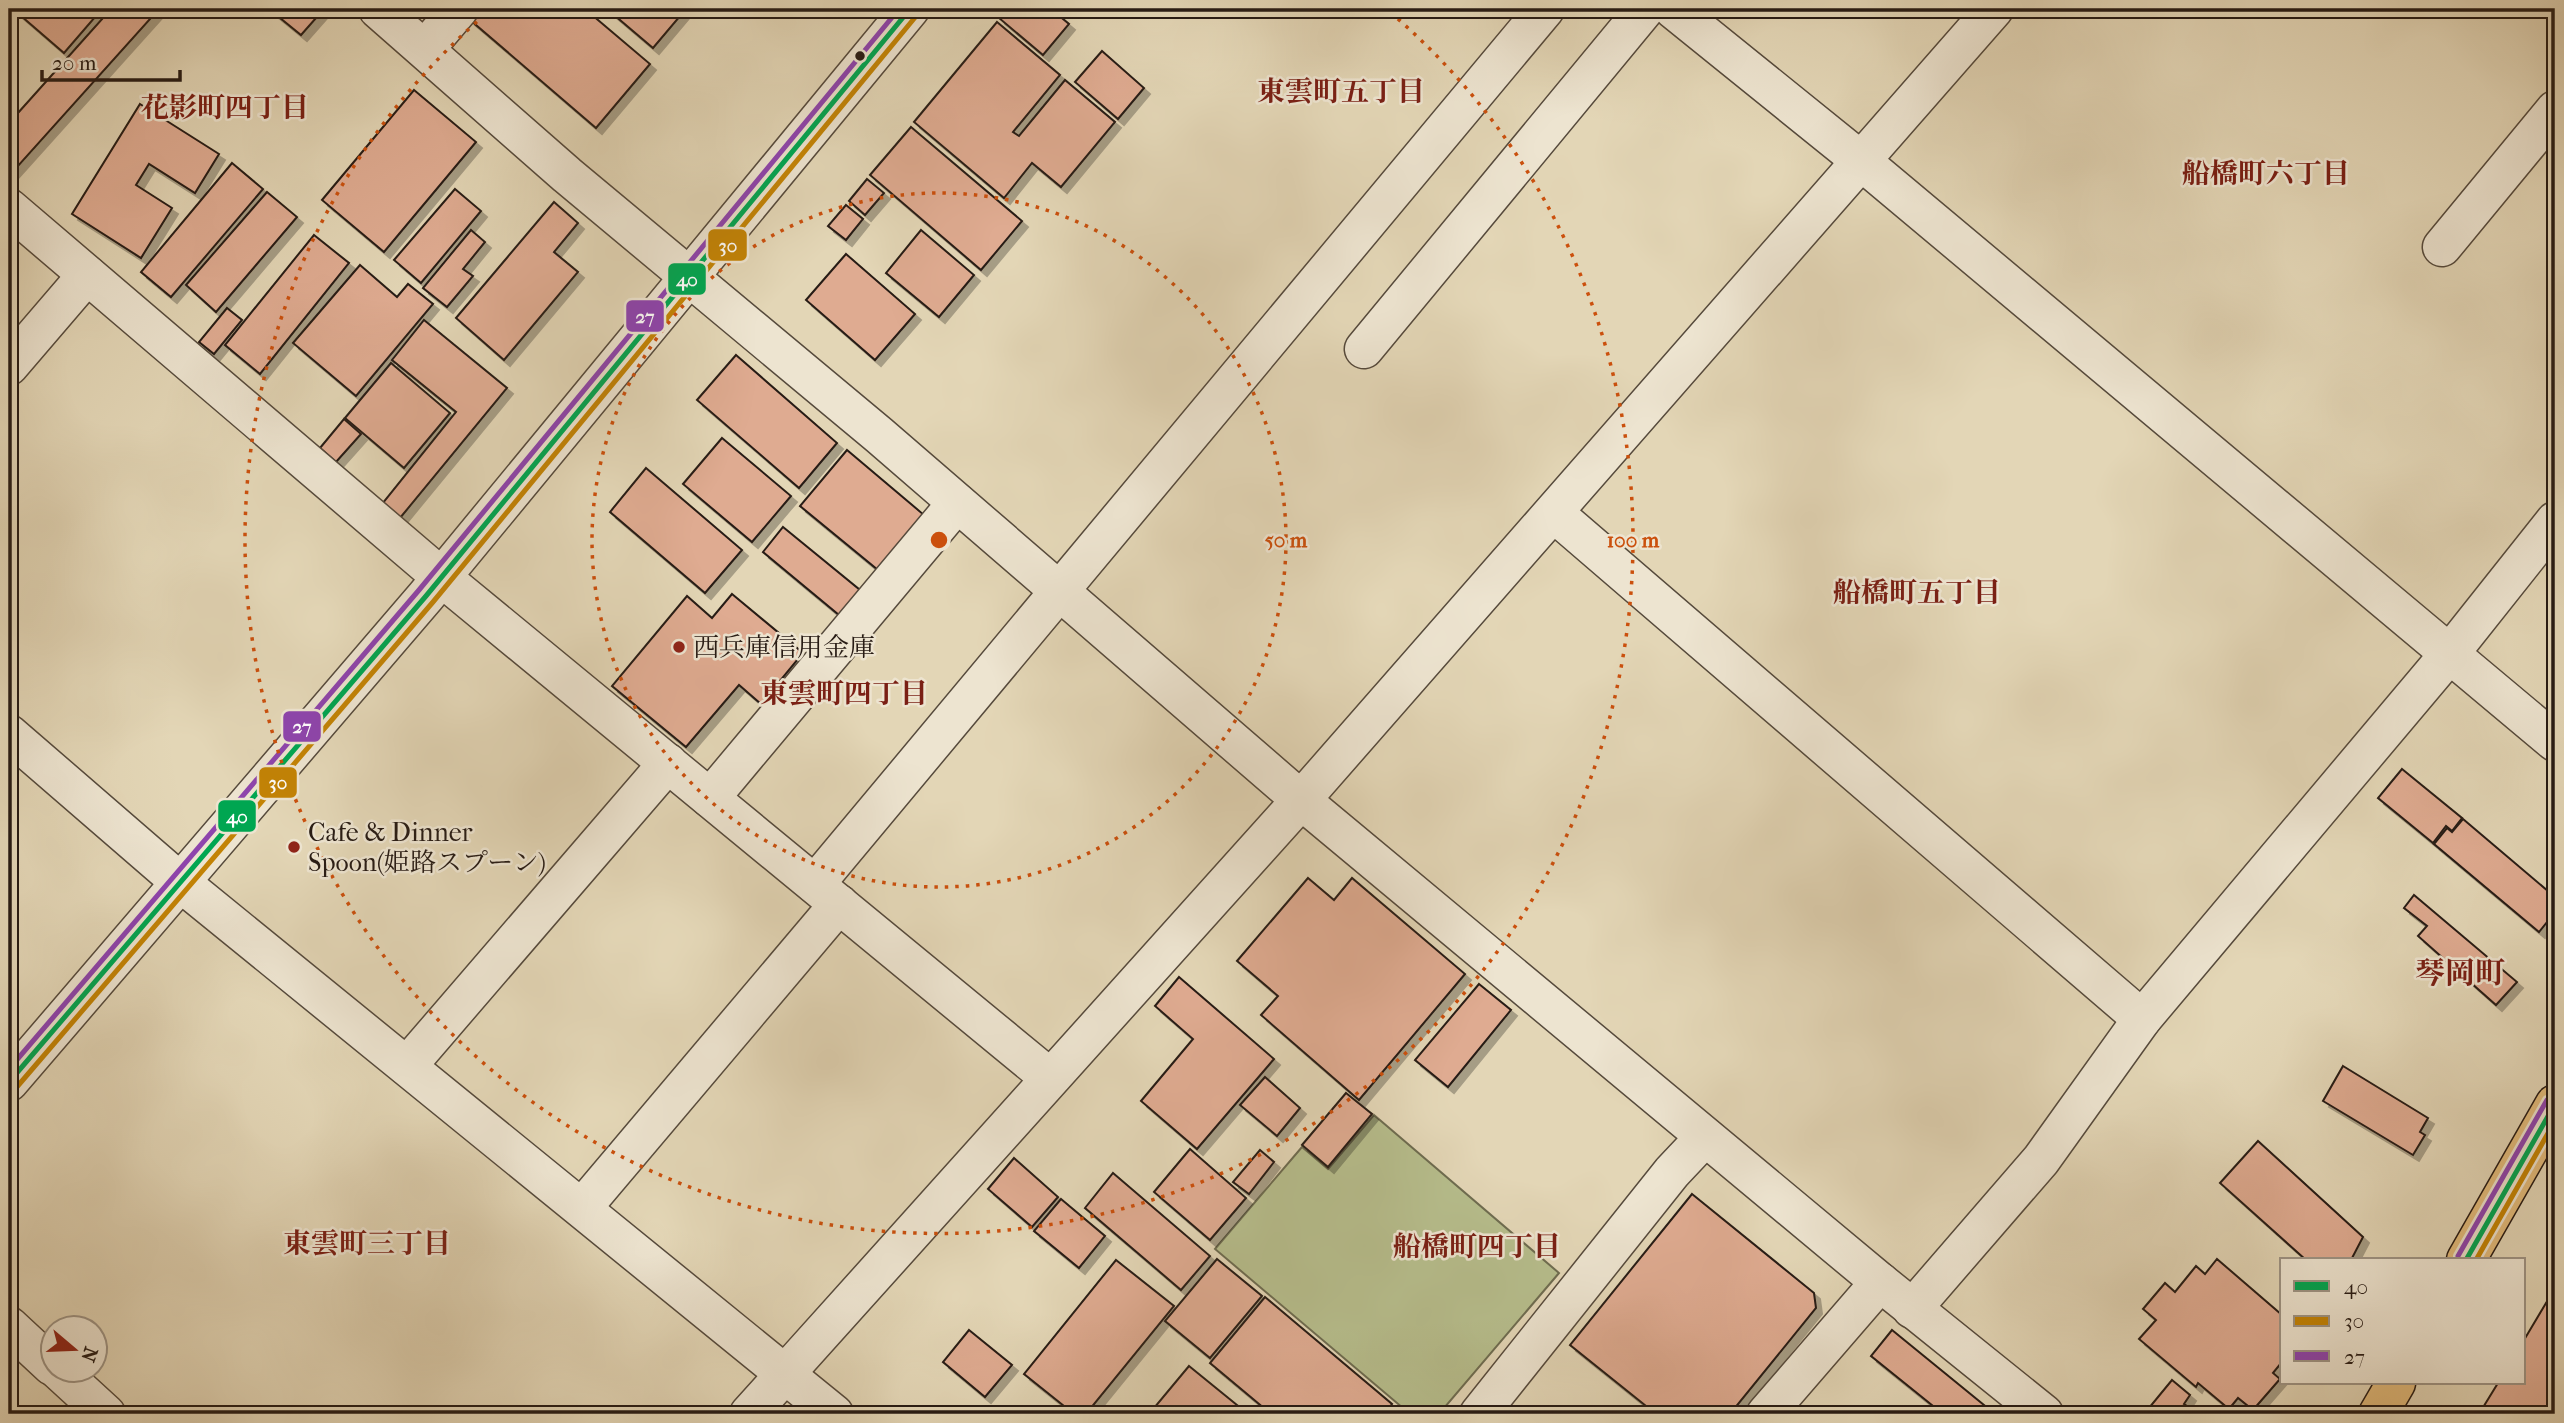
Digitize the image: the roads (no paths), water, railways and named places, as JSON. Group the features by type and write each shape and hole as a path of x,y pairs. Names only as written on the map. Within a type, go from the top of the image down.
{"highway":[{"path":"2467,1258 2555,1104"},
{"path":"2378,1414 2395,1384"}],"street":[{"path":"378,9 688,278 879,435 1301,800 1912,1309 2044,1414"},
{"path":"425,48 459,9"},
{"path":"9,1082 440,576 910,9"},
{"path":"582,1208 1060,593 1545,9"},
{"path":"1364,349 1645,9"},
{"path":"1672,9 1860,160 2451,652 2555,742"},
{"path":"749,1414 1301,800 1994,9"},
{"path":"2442,247 2555,110"},
{"path":"9,208 440,576 1050,1078"},
{"path":"9,366 87,275"},
{"path":"710,798 957,503"},
{"path":"1554,513 2142,1019"},
{"path":"1912,1309 2041,1160 2142,1019 2451,652 2555,522"},
{"path":"9,734 180,882 834,1414"},
{"path":"407,1066 668,763"},
{"path":"1479,1414 1672,1172 1705,1137"},
{"path":"1766,1414 1880,1282"},
{"path":"9,1326 38,1353"},
{"path":"73,1384 106,1414"}],"place":[{"name":"西兵庫信用金庫","path":"679,647"},
{"name":"Cafe & Dinner Spoon(姫路スプーン)","path":"294,847"}],"district":[{"name":"東雲町五丁目","path":"1341,91"},
{"name":"花影町四丁目","path":"225,107"},
{"name":"船橋町六丁目","path":"2266,173"},
{"name":"船橋町五丁目","path":"1917,592"},
{"name":"東雲町四丁目","path":"844,693"},
{"name":"琴岡町","path":"2460,973"},
{"name":"東雲町三丁目","path":"367,1243"},
{"name":"船橋町四丁目","path":"1477,1246"}]}
